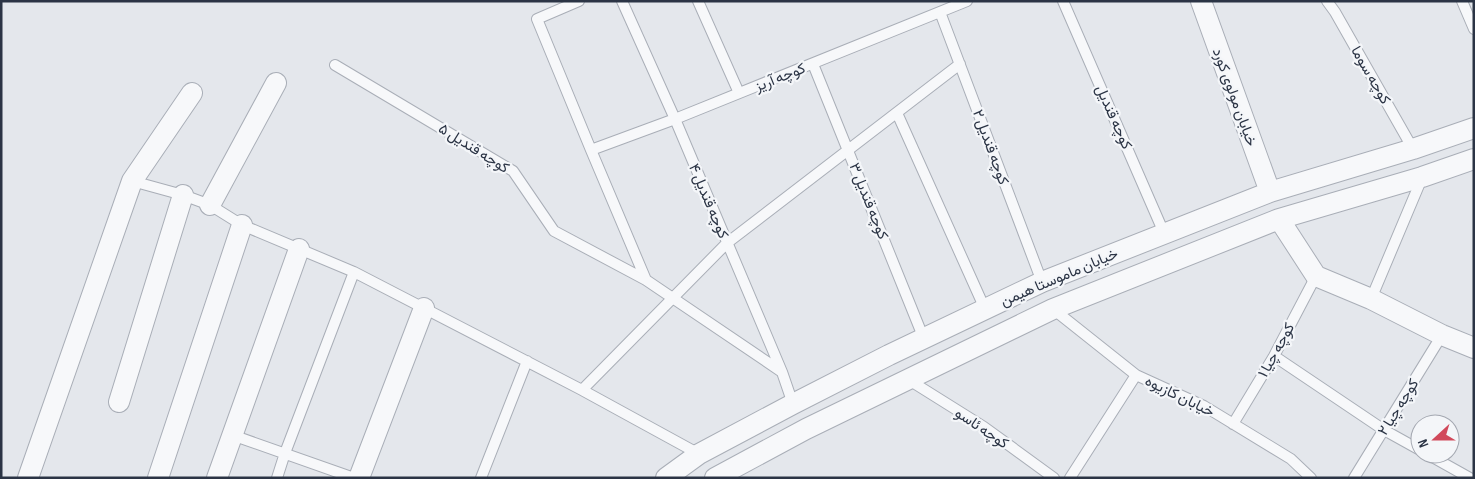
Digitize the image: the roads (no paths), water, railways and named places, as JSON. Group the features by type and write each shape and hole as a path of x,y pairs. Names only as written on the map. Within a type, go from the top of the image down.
{"street":[{"name":"خیابان مولوی کورد","path":"1201,1 1270,192"},
{"path":"210,205 276,83"},
{"path":"28,478 132,182 192,93"},
{"name":"خیابان ماموستا هیمن","path":"666,478 699,454 792,404 1042,282 1270,192 1413,149 1474,128"},
{"name":"خیابان ماموستا هیمن","path":"715,478 806,430 1053,309 1279,219 1422,177 1474,159"},
{"path":"119,402 184,196"},
{"path":"1279,219 1316,276 1372,299 1442,336 1474,348"},
{"path":"158,478 242,225"},
{"path":"217,478 299,249"},
{"path":"359,478 424,308"}],"lane":[{"path":"579,1 537,19 646,280"},
{"name":"کوچه قندیل ۴","path":"622,1 675,119 782,372 792,404"},
{"path":"698,1 739,93"},
{"name":"کوچه آریز","path":"591,150 813,64 940,12 952,4 967,1"},
{"name":"کوچه قندیل","path":"1063,1 1164,233"},
{"name":"کوچه سوما","path":"1327,1 1413,149"},
{"path":"1462,1 1474,29"},
{"name":"کوچه قندیل ۲","path":"940,12 1042,282"},
{"name":"کوچه قندیل ۳","path":"813,64 924,339"},
{"path":"582,390 727,244 960,64"},
{"name":"کوچه قندیل ۵","path":"335,65 513,171 554,231 646,280 782,372"},
{"path":"897,113 985,309"},
{"path":"1372,299 1422,177"},
{"path":"132,182 210,205 242,225 354,272 582,390 699,454"},
{"path":"277,478 354,272"},
{"name":"کوچه چیا ۱","path":"1234,424 1274,356 1316,276"},
{"name":"خیابان کازیوه","path":"1053,309 1136,375 1204,406 1291,459 1311,478"},
{"name":"کوچه چیا ۲","path":"1354,478 1442,336"},
{"path":"1274,356 1384,430 1410,444"},
{"path":"480,478 527,361"},
{"path":"1070,478 1136,375"},
{"name":"کوچه ئاسو","path":"909,380 984,428 1054,478"},
{"path":"232,435 354,478"},
{"path":"1445,464 1470,478"}]}
